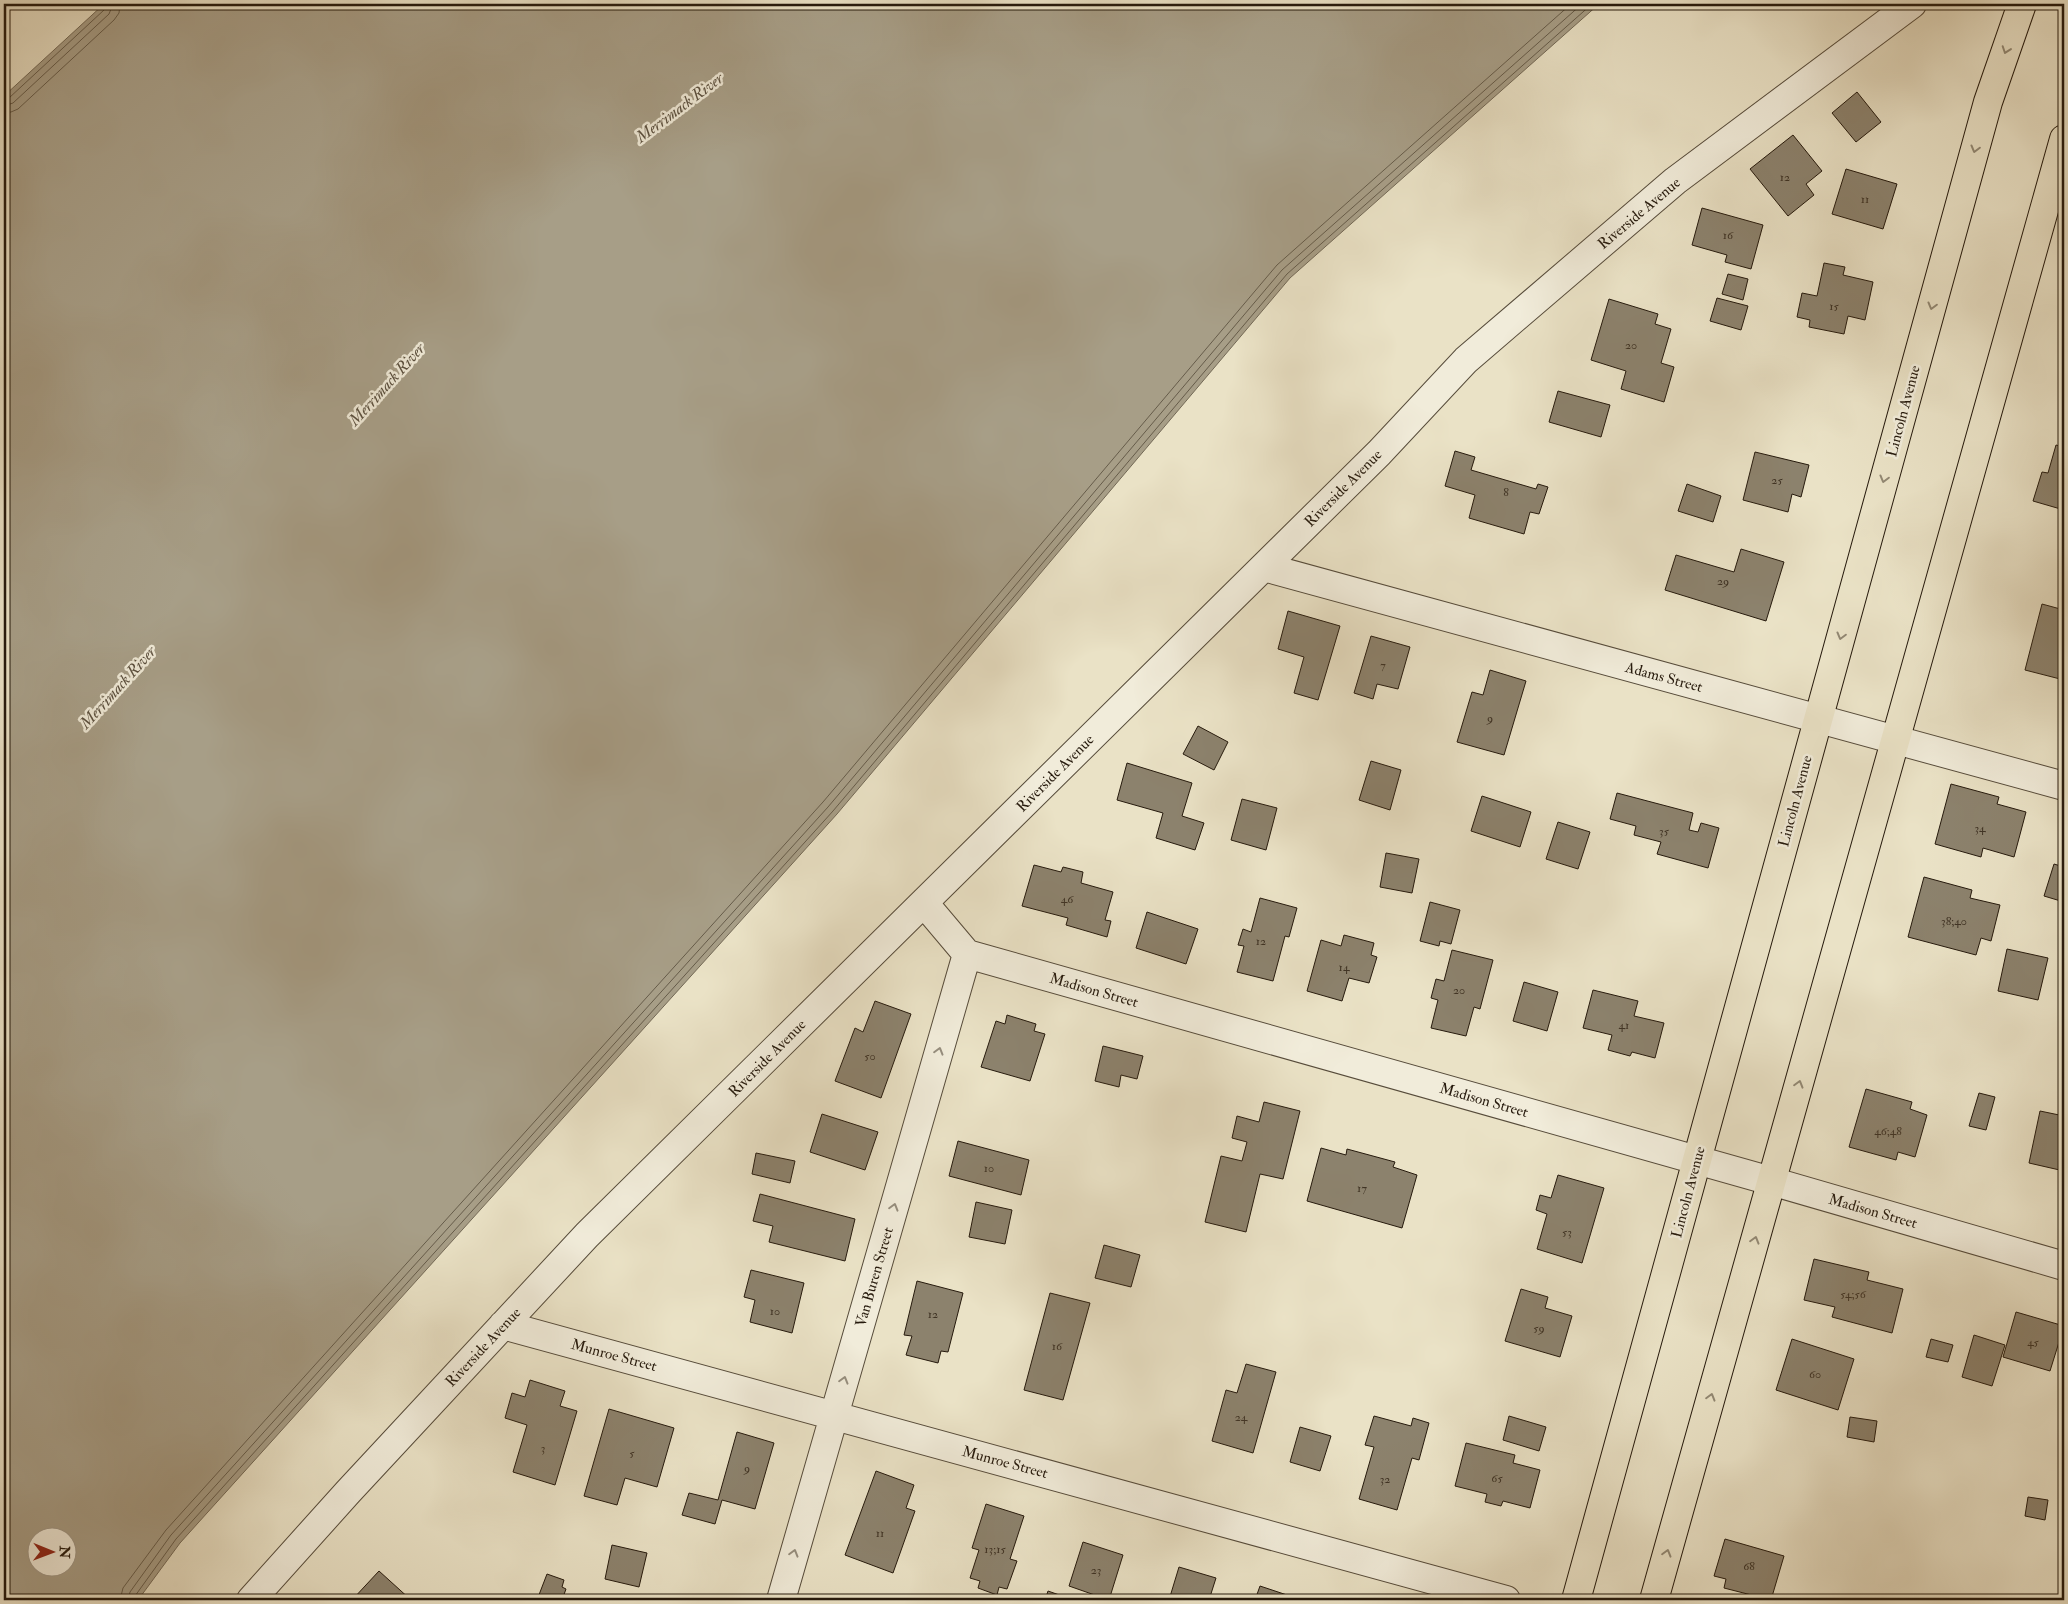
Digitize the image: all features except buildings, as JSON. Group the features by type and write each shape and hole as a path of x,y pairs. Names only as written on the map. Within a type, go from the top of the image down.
{"main road":[{"name":"Lincoln Avenue","path":"1576,1600 1988,102 2022,4"},
{"path":"1654,1600 2064,139"}],"street":[{"name":"Riverside Avenue","path":"251,1600 588,1234 1264,567 1378,453 1466,360 1675,181 1912,4"},
{"name":"Adams Street","path":"1264,567 2064,786"},
{"path":"924,903 967,954"},
{"name":"Madison Street","path":"967,954 1771,1181 2064,1266"},
{"name":"Van Buren Street","path":"781,1600 967,954"},
{"name":"Munroe Street","path":"503,1325 1506,1600"}],"water":[{"name":"Merrimack River","path":"104,4 1599,4 1290,278 837,814 180,1543 138,1600 4,1600 4,96"}]}
